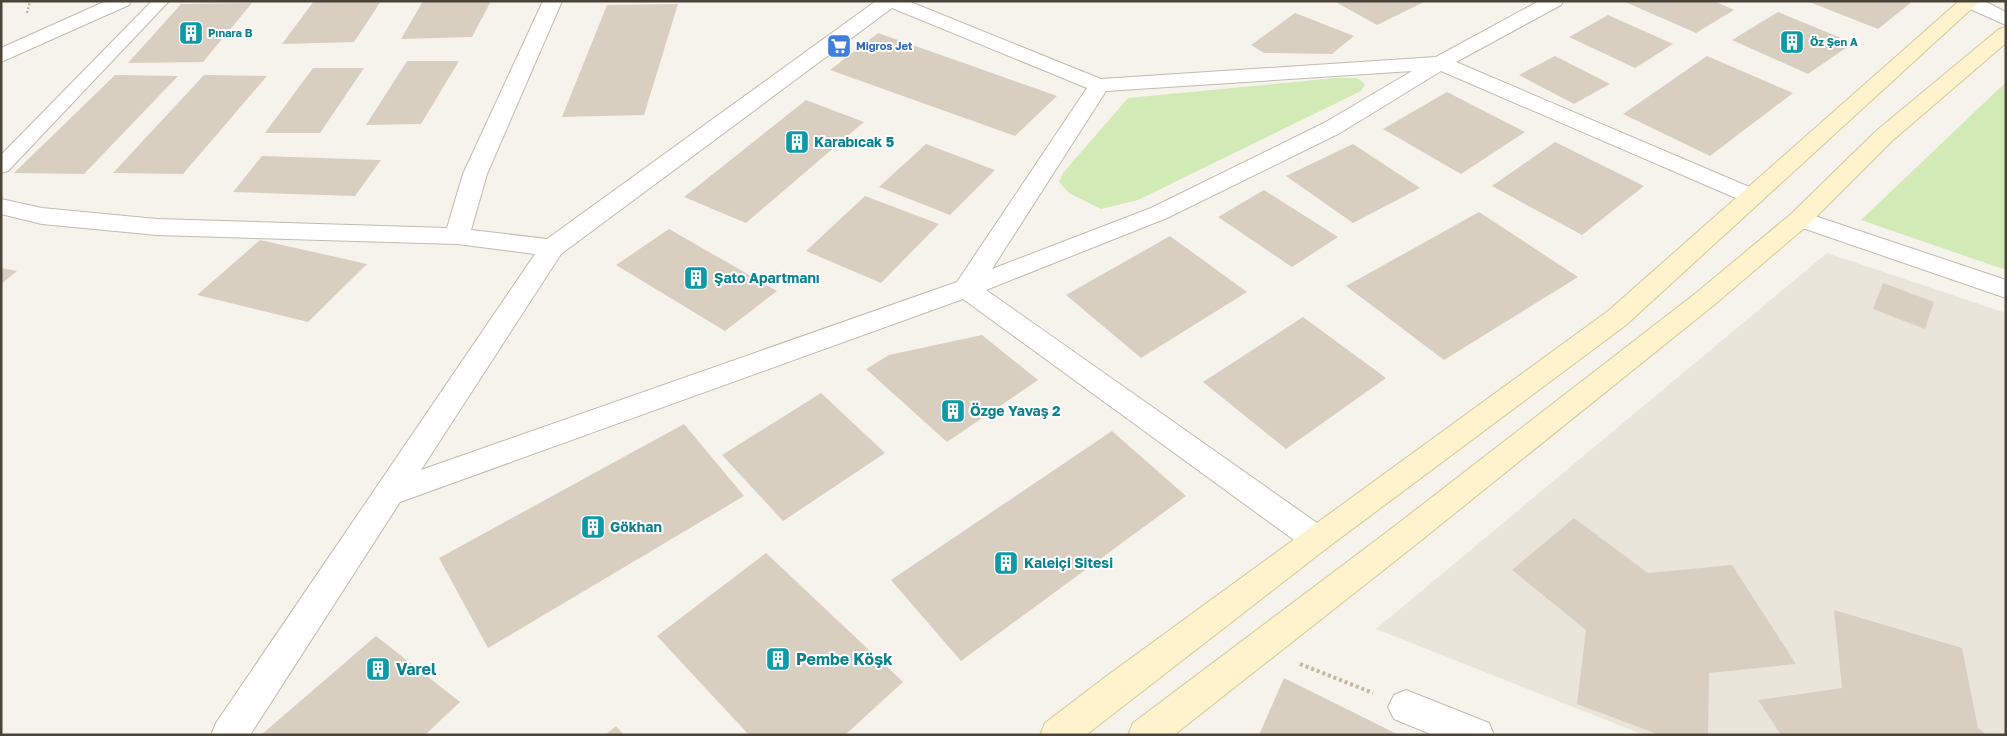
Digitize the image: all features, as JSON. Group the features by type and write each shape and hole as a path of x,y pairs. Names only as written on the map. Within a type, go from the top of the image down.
{"main road":[{"path":"1058,735 1120,686 1316,539 1617,318 1970,2"},
{"path":"1146,735 1398,541 1706,299 1800,219 1884,136 2006,33"}],"street":[{"path":"1,56 122,1"},
{"path":"457,236 475,174 552,1"},
{"path":"229,735 387,494 552,248 890,1 1099,85 1440,63 1753,197"},
{"path":"387,494 966,288 1159,213 1332,128 1440,63 1554,1"},
{"path":"1970,2 2006,19"},
{"path":"966,288 1099,85"},
{"path":"1,206 42,216 157,227 457,236 552,248"},
{"path":"1800,219 2006,289"},
{"path":"966,288 1316,539"},
{"path":"1406,706 1476,735"}],"lane":[{"path":"1,166 161,1"}],"path":[{"path":"1258,647 1406,706"}],"shaded area":[{"path":"1827,253 2006,313 2006,735 1644,735 1376,629"}],"green space":[{"path":"1336,78 1357,78 1365,84 1361,91 1138,200 1101,209 1069,193 1059,182 1063,173 1128,98"},
{"path":"2006,82 2006,270 1861,220"}],"building":[{"path":"314,1 381,1 354,42 282,44"},
{"path":"423,1 491,1 472,37 401,39"},
{"path":"1334,1 1426,1 1377,25"},
{"path":"1623,1 1714,1 1734,10 1696,33"},
{"path":"1807,1 1913,1 1878,29"},
{"name":"Pınara B","path":"252,3 203,62 128,63 181,4"},
{"path":"678,4 644,115 562,117 607,5"},
{"name":"Öz Şen A","path":"1778,12 1853,43 1808,74 1732,40"},
{"path":"1295,13 1354,36 1332,54 1264,53 1251,45"},
{"path":"1608,15 1673,44 1635,68 1569,37"},
{"path":"878,33 1057,96 1015,136 830,70"},
{"path":"1555,56 1610,84 1574,104 1519,75"},
{"path":"1707,56 1793,93 1710,156 1623,114"},
{"path":"407,61 459,61 421,124 366,125"},
{"path":"313,68 364,68 320,133 265,133"},
{"path":"115,75 178,76 84,174 14,173"},
{"path":"204,75 267,76 183,174 113,173"},
{"path":"1447,92 1525,132 1461,174 1383,129"},
{"name":"Karabıcak 5","path":"806,100 864,122 746,223 684,197"},
{"path":"1555,142 1644,186 1582,235 1492,186"},
{"path":"926,144 995,170 950,215 879,187"},
{"path":"1353,144 1420,188 1353,223 1286,176"},
{"path":"262,156 381,160 355,196 233,192"},
{"path":"1264,190 1338,237 1292,267 1218,217"},
{"path":"865,196 939,224 881,283 806,251"},
{"path":"1479,212 1578,277 1444,360 1346,286"},
{"name":"Şato Apartmanı","path":"669,229 777,291 725,331 616,265"},
{"path":"1170,236 1247,292 1141,358 1066,295"},
{"path":"260,240 367,264 308,322 197,295"},
{"path":"1,268 17,271 1,284"},
{"path":"1883,283 1934,302 1925,329 1873,309"},
{"path":"1303,317 1386,378 1286,449 1203,382"},
{"name":"Özge Yavaş 2","path":"982,335 1038,380 947,442 866,369 889,355"},
{"path":"821,393 885,453 783,521 722,455"},
{"name":"Gökhan","path":"684,424 744,496 488,648 439,558"},
{"name":"Kaleiçi Sitesi","path":"1112,431 1186,496 961,661 891,580"},
{"path":"1574,518 1648,573 1732,565 1796,664 1709,673 1708,735 1660,735 1577,704 1586,630 1512,570"},
{"name":"Pembe Köşk","path":"766,553 903,682 845,735 749,735 657,636"},
{"path":"1834,610 1962,648 1978,728 1987,735 1781,735 1758,700 1842,688"},
{"name":"Varel","path":"376,636 460,702 425,735 261,735"},
{"path":"1284,678 1399,735 1259,735"},
{"path":"616,726 624,735 605,735"}],"place":[{"name":"Pınara B","path":"191,33"},
{"name":"Öz Şen A","path":"1792,42"},
{"name":"Migros Jet","path":"839,46"},
{"name":"Karabıcak 5","path":"797,142"},
{"name":"Şato Apartmanı","path":"696,278"},
{"name":"Özge Yavaş 2","path":"953,411"},
{"name":"Gökhan","path":"593,527"},
{"name":"Kaleiçi Sitesi","path":"1006,563"},
{"name":"Pembe Köşk","path":"778,659"},
{"name":"Varel","path":"378,669"}]}
